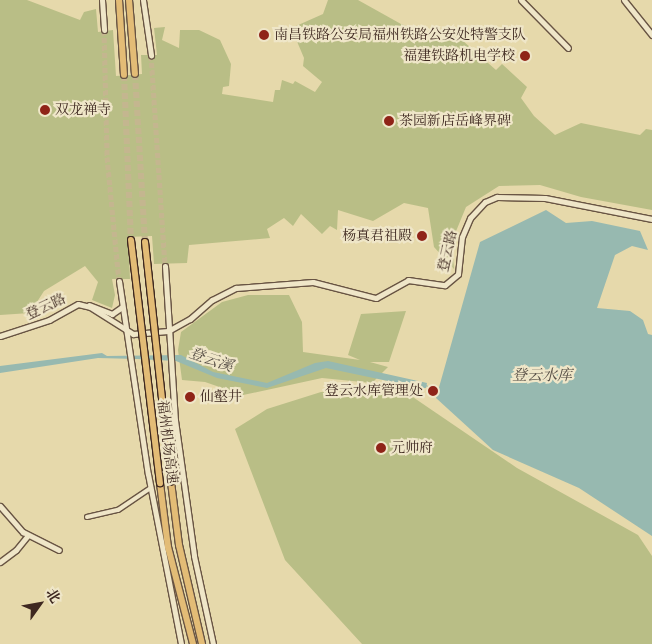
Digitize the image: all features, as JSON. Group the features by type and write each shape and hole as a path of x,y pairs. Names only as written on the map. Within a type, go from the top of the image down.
{"highway":[{"path":"119,0 124,75"},
{"path":"129,0 134,74"},
{"name":"福州机场高速","path":"131,240 168,547 192,644"},
{"name":"福州机场高速","path":"145,242 179,545 202,644"}],"street":[{"path":"102,0 104,30"},
{"path":"142,0 151,55"},
{"path":"521,0 568,48"},
{"path":"627,1 652,35"},
{"name":"登云路","path":"0,336 25,329 73,306 87,305 125,331 133,334 168,331 190,319 212,300 236,288 313,282 376,298 408,280 448,284 458,274 462,237 468,222 476,210 494,198 545,198 652,219"},
{"path":"165,266 175,420 194,556 214,644"},
{"path":"119,281 126,341 150,488 181,644"},
{"path":"87,305 112,314 122,306"},
{"path":"87,517 118,510 150,488"},
{"path":"0,506 28,535 59,550"},
{"path":"0,562 14,553 28,535"}],"green space":[{"path":"0,0 27,0 80,20 84,12 96,9 98,32 113,30 116,76 142,74 141,55 157,55 154,28 165,27 162,40 179,48 180,30 199,30 220,40 231,64 229,86 223,87 222,94 273,102 275,90 280,90 282,80 293,84 295,81 315,92 322,82 303,66 304,58 293,32 296,26 323,14 328,0 358,0 401,24 436,37 446,26 496,70 502,64 527,87 521,98 534,116 555,135 581,123 640,135 646,129 652,130 652,210 581,197 540,185 499,186 466,207 452,241 454,269 434,247 428,208 404,203 373,221 338,210 337,230 330,226 322,234 301,214 293,226 284,218 267,229 270,238 189,245 187,263 154,264 152,236 128,237 130,279 112,279 115,295 112,308 92,300 98,282 85,266 44,291 30,313 0,315"},
{"path":"248,295 289,295 302,322 303,352 360,360 348,355 361,314 406,311 389,362 370,362 388,367 372,383 322,378 243,395 205,382 182,380 178,350 181,332 222,302"},
{"path":"401,389 517,468 638,535 652,556 652,644 362,644 285,560 235,429 267,409 321,392"}],"water":[{"name":"登云水库","path":"546,210 566,223 592,221 640,231 648,250 632,246 615,255 597,308 630,311 643,320 648,334 652,335 652,536 579,488 493,450 436,398 480,242"},
{"path":"102,353 107,356 181,355 213,372 267,383 315,363 328,361 427,383 426,388 421,388 326,368 267,388 217,378 176,361 98,358 0,373 0,366"}],"waterway":[{"name":"登云溪","path":"425,385 439,390"}],"tunnel":[{"path":"104,30 107,157 119,281"},
{"path":"151,55 165,266"},
{"path":"135,74 145,242"},
{"path":"124,75 131,240"}],"place":[{"name":"南昌铁路公安局福州铁路公安处特警支队","path":"264,35"},
{"name":"福建铁路机电学校","path":"525,56"},
{"name":"双龙禅寺","path":"45,110"},
{"name":"茶园新店岳峰界碑","path":"389,121"},
{"name":"杨真君祖殿","path":"422,236"},
{"name":"登云水库管理处","path":"433,391"},
{"name":"仙壑井","path":"190,397"},
{"name":"元帅府","path":"381,448"}]}
